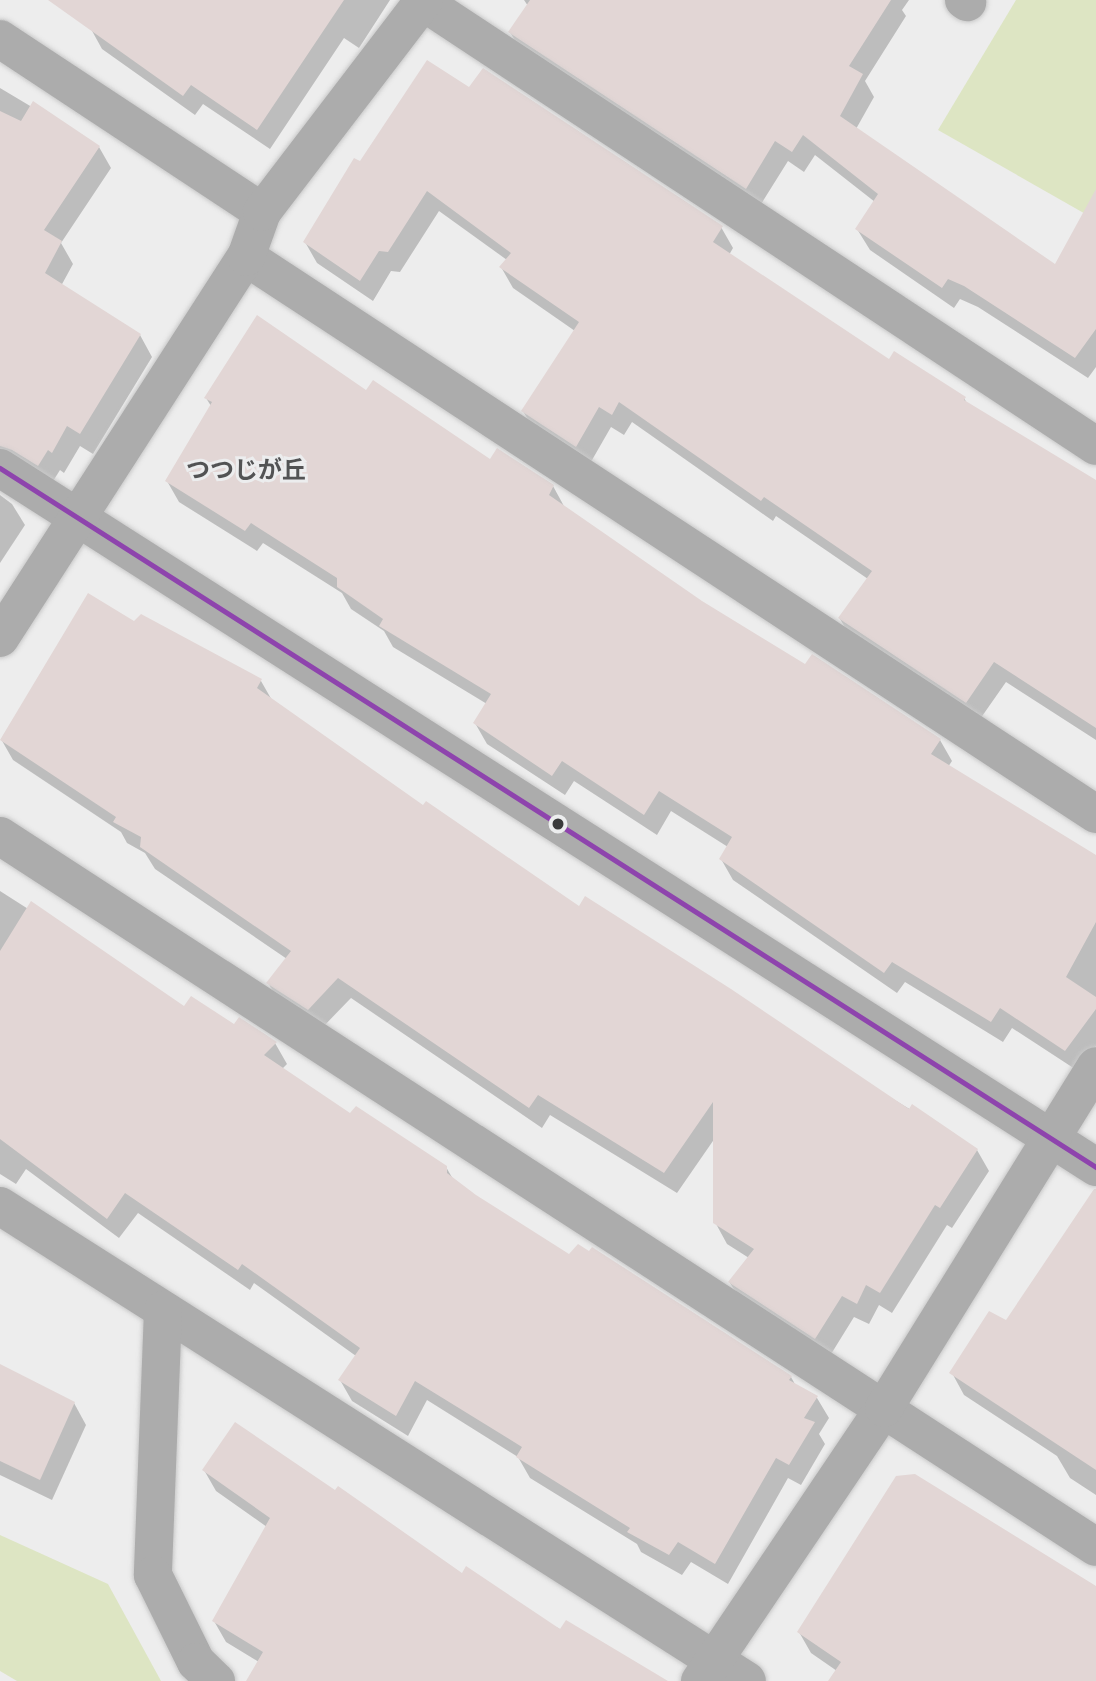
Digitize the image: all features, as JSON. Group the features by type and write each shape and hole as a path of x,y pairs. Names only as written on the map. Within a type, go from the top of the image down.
{"street":[{"path":"0,638 246,257 262,212 423,1 1096,446"},
{"path":"0,39 262,212"},
{"path":"246,257 1096,814"},
{"path":"0,468 1096,1167"},
{"path":"0,836 1096,1546"},
{"path":"707,1671 884,1408 1096,1066"},
{"path":"0,1206 163,1310 707,1671 747,1681"},
{"path":"163,1310 153,1575 196,1662 216,1681"}],"green space":[{"path":"1016,0 1096,0 1096,220 938,130"},
{"path":"0,1535 108,1584 161,1681 17,1681 0,1671"}],"building":[{"path":"48,0 344,0 257,130 191,85 183,96"},
{"path":"530,0 891,0 849,66 863,74 840,116 1055,264 1096,189 1096,329 1075,358 964,286 948,279 942,288 855,229 878,194 803,135 792,152 775,141 746,189 508,32"},
{"path":"427,60 469,87 483,68 723,226 713,242 889,359 894,351 966,397 964,400 1096,480 1096,728 994,662 966,703 838,618 872,571 764,497 761,501 619,402 612,415 599,407 576,447 521,411 579,322 499,267 511,253 427,191 388,252 379,251 360,281 303,242 354,158 360,161"},
{"path":"33,101 100,146 44,230 62,241 45,273 141,334 80,434 67,426 52,453 48,450 38,466 0,446 0,111 21,121"},
{"path":"257,315 366,390 373,380 490,459 497,448 554,485 549,495 702,601 805,664 812,654 941,739 931,754 1096,855 1096,922 1066,977 1096,997 1096,1009 1065,1051 1000,1008 991,1022 892,962 884,973 719,859 732,837 659,791 644,815 562,761 552,776 473,723 491,694 379,626 383,619 337,587 337,578 251,523 245,531 165,481 212,402 204,398"},
{"path":"88,593 134,621 141,614 262,679 257,688 423,805 426,801 579,906 585,896 731,989 909,1109 912,1104 978,1149 940,1208 935,1205 880,1293 866,1285 857,1304 842,1296 815,1339 728,1282 754,1249 713,1223 713,1102 664,1173 538,1095 529,1108 338,978 308,1010 266,983 291,951 140,847 141,837 113,822 116,817 0,740"},
{"path":"31,901 184,1006 191,996 234,1024 239,1017 277,1042 264,1055 350,1113 356,1106 447,1166 447,1173 476,1195 569,1254 578,1244 589,1251 592,1247 792,1376 789,1380 818,1396 804,1418 815,1422 789,1465 776,1458 715,1564 678,1542 669,1555 627,1532 630,1528 516,1457 522,1447 415,1381 396,1416 338,1380 360,1348 242,1264 238,1270 125,1193 107,1219 0,1139 0,951"},
{"path":"1094,1189 1096,1470 949,1373 989,1311 1006,1320"},
{"path":"0,1364 75,1402 40,1480 0,1461"},
{"path":"235,1422 335,1490 338,1486 462,1573 466,1566 560,1629 566,1620 668,1681 246,1681 263,1652 212,1621 270,1518 202,1470"},
{"path":"915,1474 1096,1586 1096,1681 828,1681 841,1662 797,1632 896,1476"}],"transit line":[{"path":"0,468 1096,1167"}],"district":[{"name":"つつじが丘","path":"246,469"}]}
